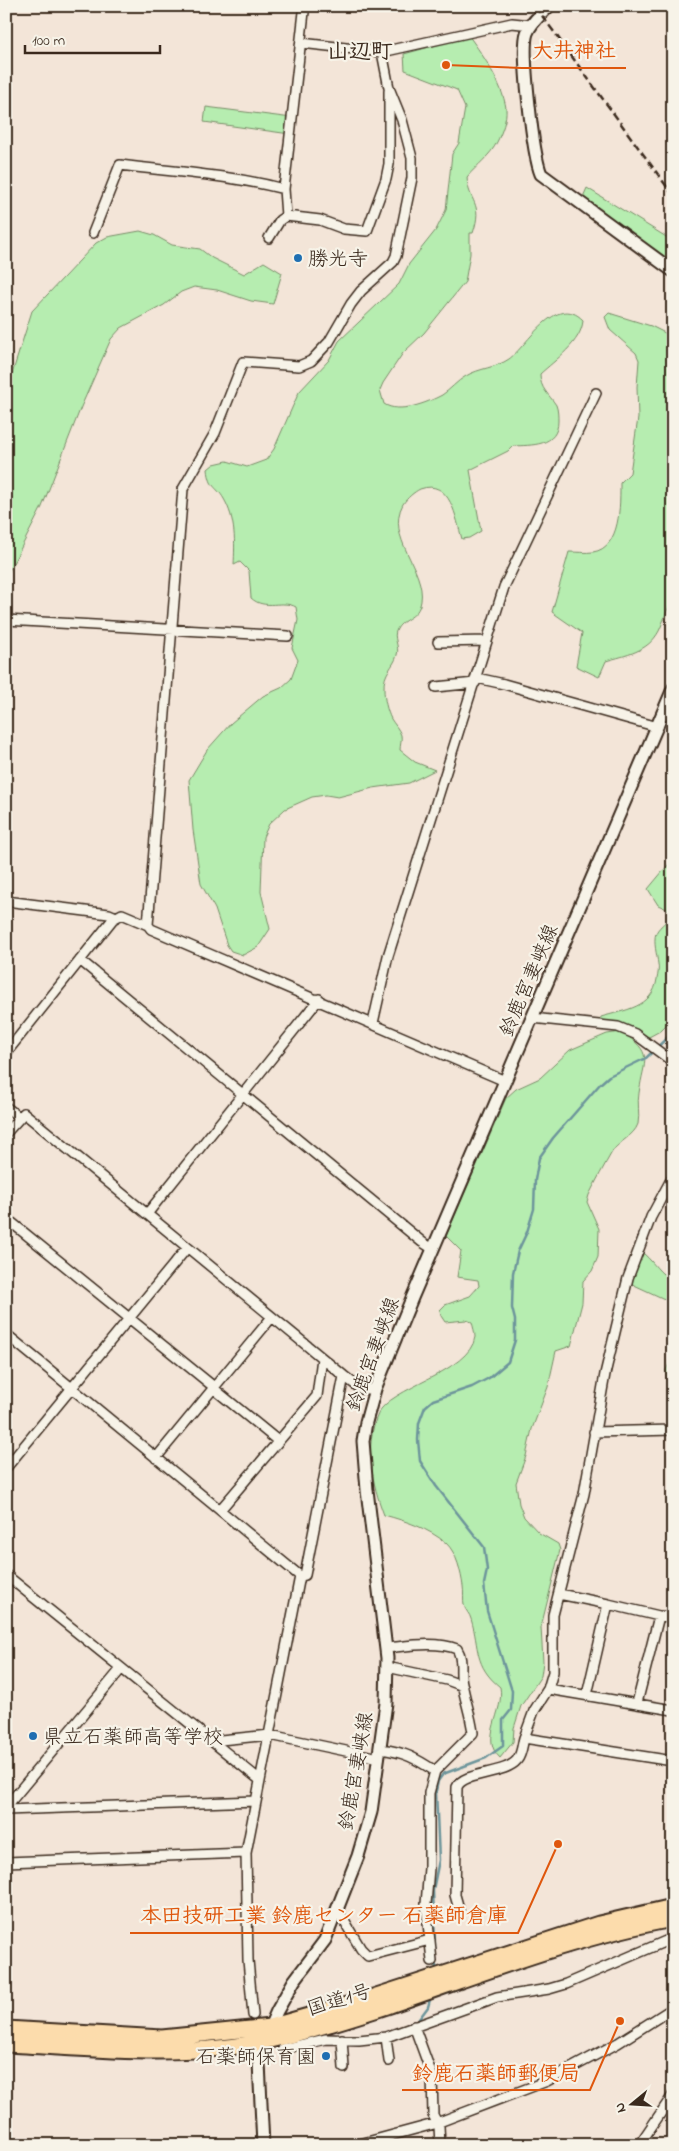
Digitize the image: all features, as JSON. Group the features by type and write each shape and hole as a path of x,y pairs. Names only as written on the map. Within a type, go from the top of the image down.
{"highway":[{"name":"国道1号","path":"6,2044 159,2051 199,2049 258,2042 516,1957 599,1924 673,1907"},
{"name":"国道1号","path":"516,1957 673,1919"},
{"name":"国道1号","path":"6,2030 162,2038 270,2027 359,2008"}],"main road":[{"path":"549,6 531,25 525,41 532,128 541,174 673,270"},
{"name":"鈴鹿宮妻峡線","path":"258,2042 270,2027 294,1981 326,1940 367,1826 380,1754 386,1703 386,1648 363,1441 375,1389 673,689"},
{"path":"258,2042 263,2145"}],"street":[{"path":"286,216 284,188 304,12"},
{"path":"301,43 382,52 512,23 531,25"},
{"path":"268,238 280,220 286,216 320,220 344,229 367,231 386,178 389,164 389,88 382,52"},
{"path":"148,926 183,489 215,433 243,362 299,366 311,361 329,342 351,304 361,291 393,262 396,256 412,178 412,158 402,120 389,88"},
{"path":"93,233 120,165 202,173 284,188"},
{"path":"373,1023 388,956 504,587 596,393"},
{"path":"6,620 288,636"},
{"path":"438,642 486,642"},
{"path":"436,687 476,681 504,684 658,727"},
{"path":"6,900 109,914 116,917"},
{"path":"6,1053 113,919 122,914 159,932 319,999 505,1081"},
{"path":"80,960 422,1242 433,1249"},
{"path":"147,1214 319,999"},
{"path":"532,1018 618,1027 636,1034 673,1062"},
{"path":"6,1107 19,1117"},
{"path":"6,1133 24,1112 344,1376 361,1389 375,1389"},
{"path":"459,1909 455,1895 457,1787 463,1780 512,1765 519,1758 534,1711 548,1689 553,1672 553,1623 584,1494 605,1374 628,1278 648,1224 673,1176"},
{"path":"6,1218 278,1440"},
{"path":"6,1468 187,1248"},
{"path":"156,1458 272,1317"},
{"path":"6,1334 300,1576"},
{"path":"220,1510 317,1396 322,1358"},
{"path":"300,1576 305,1575 344,1376"},
{"path":"594,1432 673,1430"},
{"path":"6,1575 260,1780"},
{"path":"253,2016 248,1951 246,1853 300,1576"},
{"path":"559,1594 659,1616 673,1617"},
{"path":"587,1694 608,1604"},
{"path":"637,1703 659,1616"},
{"path":"386,1648 430,1645 449,1646 457,1649 461,1659 463,1686 470,1711 473,1733 435,1771 429,1793 429,1868 426,1904 432,1961"},
{"path":"387,1667 447,1680 463,1686"},
{"path":"6,1808 121,1669"},
{"path":"548,1689 587,1694 673,1710"},
{"path":"211,1742 270,1735 380,1754 397,1751 414,1757 435,1771"},
{"path":"524,1738 673,1761"},
{"path":"6,1808 256,1800"},
{"path":"6,1862 246,1853"},
{"path":"338,1910 368,1956 430,1940"},
{"path":"283,2049 326,2039 359,2040 386,2037 497,1997 549,1989 566,1984 673,1938"},
{"path":"356,2145 438,2122 554,2078 624,2040 673,2008"},
{"path":"414,2026 432,2075 433,2115 438,2122 440,2145"},
{"path":"386,2037 389,2061"},
{"path":"342,2039 342,2066 344,2068"},
{"path":"639,2145 673,2095"}],"green space":[{"path":"469,36 486,61 501,89 506,112 502,130 494,147 467,177 477,214 473,233 470,233 470,254 465,282 424,333 403,353 380,390 384,404 390,407 405,408 429,401 448,391 471,373 509,359 552,317 563,312 573,313 583,320 578,336 567,350 540,374 543,388 557,407 557,429 554,436 549,440 535,445 513,446 508,451 470,470 481,531 469,538 462,539 450,502 439,489 430,487 420,489 403,504 399,516 399,529 402,541 418,577 421,601 414,615 403,622 397,629 398,652 385,678 385,696 391,719 401,735 400,750 415,762 435,770 409,783 373,788 338,797 326,795 312,797 285,809 269,824 263,837 261,892 270,929 258,947 243,955 231,951 227,945 215,909 201,884 193,830 189,780 207,750 231,723 263,696 281,688 291,679 298,660 292,648 298,620 296,607 285,604 262,604 251,598 249,571 240,562 234,565 233,523 231,515 224,499 212,484 208,469 214,464 227,461 247,467 266,460 274,449 299,392 329,360 339,341 399,284 409,264 436,230 446,210 452,154 459,143 465,108 457,90 405,70 404,54"},
{"path":"206,107 292,118 290,134 204,122"},
{"path":"587,188 668,238 673,236 673,268 661,256 583,197"},
{"path":"140,231 154,235 172,245 200,249 212,258 244,274 264,262 282,273 273,304 251,301 217,290 194,287 181,292 164,305 121,328 111,339 81,407 42,507 6,577 6,393 32,311 96,243 107,237"},
{"path":"609,313 651,326 673,337 673,599 659,631 649,644 636,652 606,661 599,677 576,666 582,633 552,612 569,552 593,552 602,549 614,534 619,513 620,483 630,473 638,418 637,387 639,360 636,353 610,330 605,317"},
{"path":"673,859 673,1018 660,1031 649,1037 616,1026 600,1023 601,1017 628,1010 644,1002 654,989 658,970 655,937 658,930 669,918 671,911 658,905 648,889"},
{"path":"621,1032 639,1046 645,1058 638,1097 638,1124 633,1132 612,1152 589,1195 587,1202 599,1229 598,1257 592,1271 583,1281 582,1303 571,1346 556,1351 548,1387 532,1429 526,1456 516,1483 519,1504 524,1517 539,1533 558,1544 560,1550 541,1627 543,1662 541,1676 521,1706 514,1728 513,1742 500,1758 494,1750 492,1733 501,1696 500,1687 491,1679 481,1663 470,1615 464,1605 460,1569 456,1558 450,1547 432,1533 384,1515 373,1478 371,1439 378,1414 385,1405 459,1360 470,1349 475,1337 472,1322 466,1320 445,1322 441,1316 440,1310 445,1305 470,1296 479,1286 478,1280 457,1277 461,1251 446,1236 506,1098 516,1089 540,1078 570,1050 607,1034"},
{"path":"639,1251 663,1274 673,1273 673,1303 632,1284 630,1271"},
{"path":"673,1355 673,1381 667,1383 666,1370"}],"waterway":[{"path":"436,1971 433,1890 439,1860 436,1791 438,1781 443,1774 486,1758 503,1746 503,1720 511,1710 512,1691 487,1611 484,1584 487,1570 484,1547 436,1486 420,1461 419,1423 425,1407 433,1400 472,1387 489,1378 508,1362 515,1340 515,1320 512,1308 513,1273 518,1251 527,1232 534,1209 535,1180 539,1158 553,1138 600,1084 609,1076 646,1058 673,1032"},
{"path":"419,2019 428,2007 431,1996"}],"railway":[{"path":"535,6 673,195"}],"place":[{"name":"大井神社","path":"446,65"},
{"name":"勝光寺","path":"298,258"},
{"name":"県立石薬師高等学校","path":"33,1736"},
{"name":"本田技研工業 鈴鹿センター 石薬師倉庫","path":"558,1844"},
{"name":"鈴鹿石薬師郵便局","path":"620,2021"},
{"name":"石薬師保育園","path":"326,2056"}],"district":[{"name":"山辺町","path":"360,50"}]}
